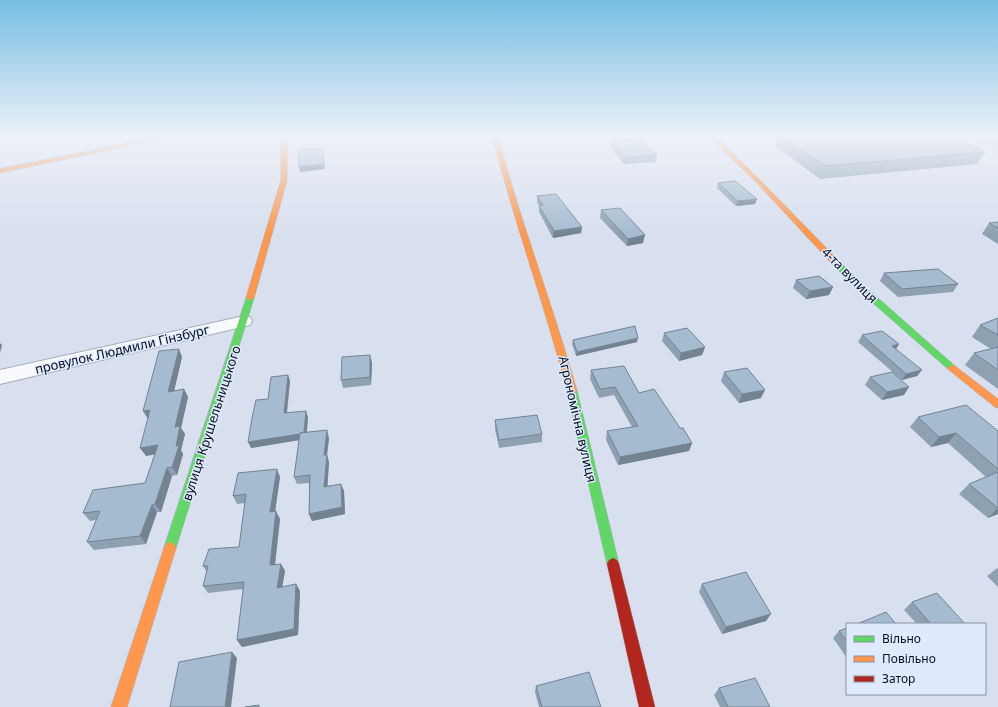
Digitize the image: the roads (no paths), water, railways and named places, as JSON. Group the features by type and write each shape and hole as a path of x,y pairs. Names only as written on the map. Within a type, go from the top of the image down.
{"street":[{"path":"0,171 15,168"},
{"name":"вулиця Крушельницького","path":"119,707 244,322 284,180 284,168"},
{"name":"Агрономічна вулиця","path":"503,168 563,353 647,707"},
{"name":"4-та вулиця","path":"745,168 859,286 955,371 998,404"},
{"name":"провулок Людмили Гінзбург","path":"0,377 244,322"}]}
